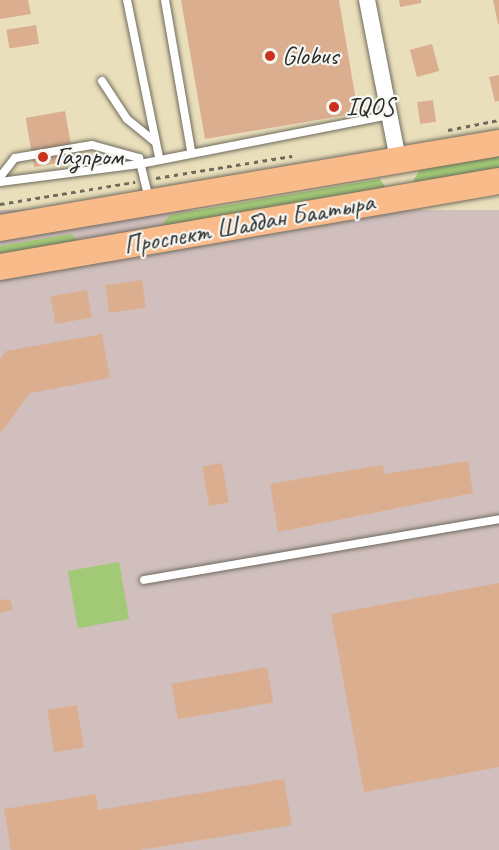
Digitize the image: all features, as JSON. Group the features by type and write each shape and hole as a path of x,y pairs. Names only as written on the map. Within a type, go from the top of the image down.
{"main road":[{"name":"Проспект Шабдан Баатыра","path":"0,228 89,213 147,191 398,160 499,143"},
{"path":"398,160 406,197"},
{"name":"Проспект Шабдан Баатыра","path":"0,267 499,181"},
{"path":"147,191 158,239"},
{"path":"89,213 96,250"}],"street":[{"path":"367,0 398,160"}],"lane":[{"path":"127,0 159,157"},
{"path":"165,0 191,150"},
{"path":"102,81 127,119 154,141"},
{"path":"0,182 140,164 191,150 390,115"},
{"path":"0,177 15,158 92,144 139,158 147,191"},
{"path":"144,580 499,519"}],"path":[{"path":"435,132 499,120"},
{"path":"0,204 147,191 301,155"}],"shaded area":[{"path":"0,210 499,210 499,850 0,850"}],"green space":[{"path":"499,156 499,178 416,186 413,181 421,168"},
{"path":"380,179 387,190 165,230 163,223 170,215"},
{"path":"71,234 79,242 0,263 0,246"},
{"path":"119,562 129,619 78,628 68,571"}],"building":[{"path":"0,0 28,0 31,14 0,19"},
{"name":"Globus","path":"181,0 339,0 358,113 205,139"},
{"path":"399,0 421,0 421,3 400,7"},
{"path":"493,0 499,0 499,24 498,24"},
{"path":"36,25 39,44 9,48 6,30"},
{"path":"432,44 439,71 417,77 410,50"},
{"path":"499,75 499,101 495,102 489,77"},
{"path":"433,100 436,122 420,124 417,102"},
{"path":"65,111 74,160 34,167 26,118"},
{"path":"142,280 146,308 109,313 105,285"},
{"path":"87,290 92,318 55,324 51,296"},
{"path":"102,334 110,378 30,393 0,434 0,359 6,351"},
{"path":"468,461 473,493 278,532 270,484 383,465 384,474"},
{"path":"222,463 229,502 209,506 202,466"},
{"path":"499,583 499,767 364,792 331,614"},
{"path":"10,599 13,610 0,613 0,600"},
{"path":"267,667 273,702 178,719 171,684"},
{"path":"77,705 84,747 54,752 47,710"},
{"path":"284,779 292,825 140,850 11,850 4,809 96,794 98,810"}],"place":[{"name":"Globus","path":"270,56"},
{"name":"IQOS","path":"334,107"},
{"name":"Газпром","path":"43,157"}]}
